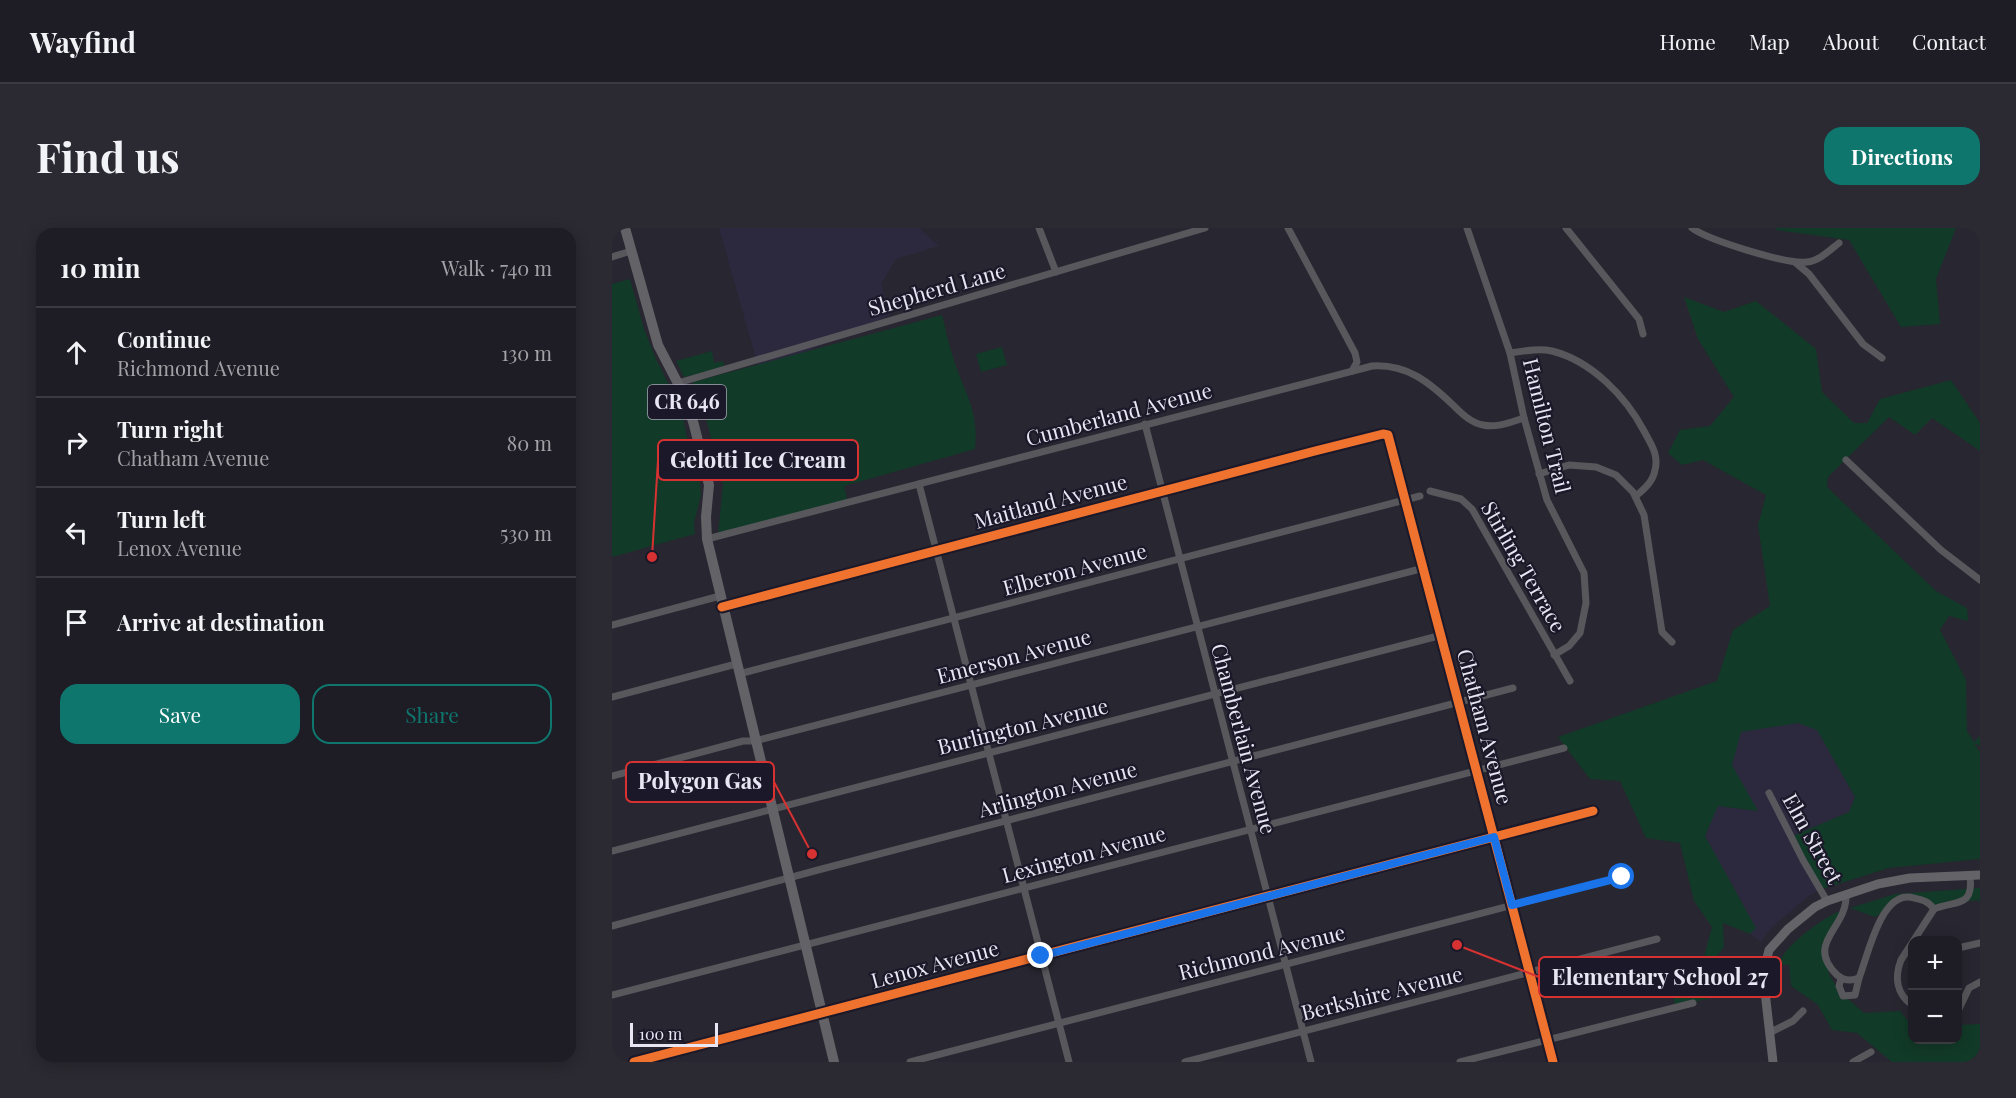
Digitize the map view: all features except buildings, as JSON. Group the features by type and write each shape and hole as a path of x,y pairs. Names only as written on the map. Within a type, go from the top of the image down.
{"main road":[{"name":"CR 646","path":"625,228 656,339 686,399 709,485 710,497 706,517 707,539 834,1062"},
{"path":"1773,1062 1763,974 1766,956 1788,929 1815,907 1846,894 1900,879 1975,875"}],"street":[{"path":"1039,228 1056,272"},
{"name":"Shepherd Lane","path":"678,383 1205,228"},
{"path":"1288,228 1354,353 1357,362 1352,371"},
{"name":"Hamilton Trail","path":"1467,228 1510,353 1539,474 1551,509 1581,566 1586,590 1584,619 1580,633 1569,646 1554,655"},
{"path":"1566,228 1639,318 1643,334"},
{"path":"1692,228 1705,237 1796,263 1813,261 1839,243"},
{"path":"612,256 631,251"},
{"path":"1796,263 1809,274 1863,344 1882,358"},
{"path":"1510,353 1537,350 1557,353 1597,375 1620,394 1633,411 1656,455 1653,476 1636,496"},
{"name":"Cumberland Avenue","path":"707,539 1145,424 1381,365 1406,370 1421,378 1459,411 1481,425 1498,426 1524,418"},
{"name":"Chamberlain Avenue","path":"1145,424 1311,1062"},
{"name":"Maitland Avenue","path":"612,625 721,602 935,551 1383,434 1389,436"},
{"name":"Chatham Avenue","path":"1389,436 1553,1062"},
{"path":"1845,460 1941,550 1980,580"},
{"path":"1539,474 1569,465 1596,467 1616,475 1636,496 1644,515 1662,632 1672,642"},
{"path":"919,484 1068,1062"},
{"name":"Stirling Terrace","path":"1430,491 1455,496 1473,509 1570,681"},
{"name":"Elberon Avenue","path":"612,697 954,619 1420,496"},
{"name":"Emerson Avenue","path":"612,776 743,741 755,741 971,686 1424,568"},
{"name":"Burlington Avenue","path":"612,851 1442,635"},
{"name":"Arlington Avenue","path":"612,926 1514,688"},
{"name":"Lexington Avenue","path":"612,995 1564,748"},
{"name":"Elm Street","path":"1768,793 1827,901"},
{"name":"Lenox Avenue","path":"634,1062 1593,811"},
{"path":"1908,1001 1901,995 1897,978 1898,969 1908,947 1934,909 1967,899 1972,890 1975,875"},
{"name":"Richmond Avenue","path":"910,1062 1622,877"},
{"path":"1846,894 1845,909 1826,942 1824,951 1829,966 1841,979 1859,978"},
{"path":"1841,979 1840,990 1843,996 1848,997 1855,994 1877,927 1888,908 1897,899 1907,896 1928,902 1934,909"},
{"name":"Berkshire Avenue","path":"1185,1062 1657,939"},
{"path":"1962,947 1980,943"},
{"path":"1962,1003 1969,988 1980,982"},
{"path":"1460,1062 1693,1003"},
{"path":"1769,1033 1793,1021 1803,1011"},
{"path":"1853,1062 1871,1053"}],"shaded area":[{"path":"719,228 919,228 939,246 896,259 881,284 890,315 808,351 758,366"},
{"path":"1798,723 1817,730 1855,797 1849,812 1788,838 1819,890 1807,897 1768,931 1761,942 1750,934 1756,928 1705,836 1717,806 1757,811 1732,765 1740,732"}],"green space":[{"path":"1776,228 1956,228 1936,279 1940,324 1901,327 1849,240 1776,230"},
{"path":"630,279 644,329 681,409 701,495 694,523 695,534 612,557 612,284"},
{"path":"1684,297 1724,312 1756,301 1816,349 1822,392 1854,423 1867,423 1880,399 1951,380 1980,423 1980,451 1932,418 1915,435 1889,417 1828,477 1827,487 1936,591 1967,608 1968,621 1949,616 1940,630 1966,680 1967,731 1974,742 1980,736 1980,746 1974,743 1980,752 1980,859 1889,868 1819,890 1788,838 1849,812 1855,797 1817,730 1798,723 1741,732 1732,765 1758,811 1718,806 1705,836 1756,928 1750,934 1723,923 1724,947 1705,972 1711,998 1675,1006 1666,959 1701,968 1712,927 1694,901 1680,843 1646,838 1620,781 1590,779 1558,737 1717,681 1733,630 1770,606 1758,525 1766,495 1703,460 1682,465 1668,453 1680,430 1710,426 1734,397 1698,339"},
{"path":"942,315 951,352 973,411 975,449 844,486 848,503 718,535 723,485 706,418 693,382"},
{"path":"1002,347 1007,365 981,372 976,354"},
{"path":"712,351 714,363 723,361 725,368 684,377 676,361"},
{"path":"1980,888 1980,902 1977,900 1939,906 1904,898 1875,917 1850,908 1895,894"},
{"path":"1845,909 1826,946 1829,974 1839,991 1864,1013 1900,1011 1908,1021 1908,1044 1962,1044 1962,1025 1980,1024 1980,1062 1892,1062 1857,1033 1832,1030 1818,1005 1791,986 1789,965 1778,964 1789,948 1807,931"}],"cycle path":[{"path":"722,607 1315,451 1383,434 1388,435 1553,1062"},
{"path":"634,1062 1593,811"}],"place":[{"name":"Gelotti Ice Cream","path":"652,557"},
{"name":"Polygon Gas","path":"812,854"},
{"name":"Elementary School 27","path":"1457,945"}],"route":[{"path":"1041,956 1494,837 1512,905 1622,877"}]}
